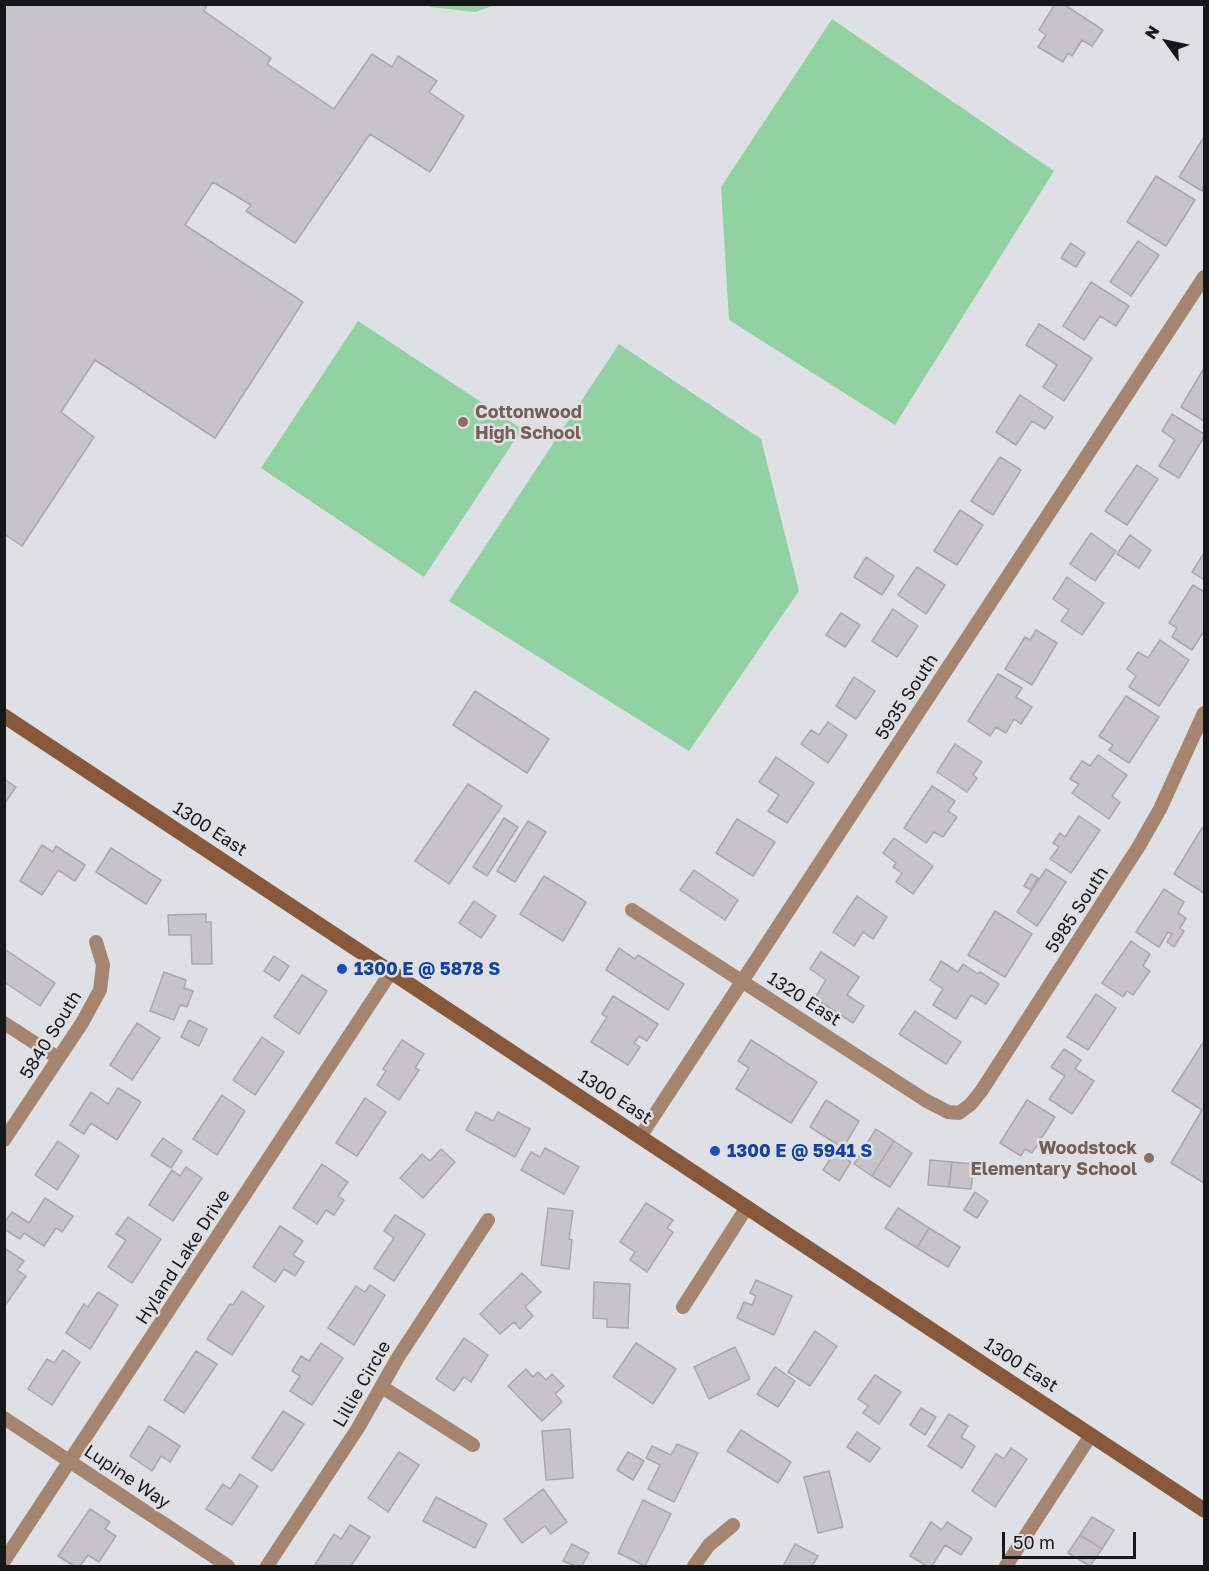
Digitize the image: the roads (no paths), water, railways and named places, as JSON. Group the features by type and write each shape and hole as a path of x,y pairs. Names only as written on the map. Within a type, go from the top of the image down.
{"main road":[{"name":"1300 East","path":"4,716 1204,1510"}],"street":[{"name":"5935 South","path":"640,1137 1204,277"},
{"name":"5985 South","path":"959,1113 971,1104 982,1090 1139,846 1160,809 1204,713"},
{"name":"1320 East","path":"632,910 925,1100 948,1112 959,1113"},
{"name":"5840 South","path":"4,1140 82,1023 100,990 103,966 96,942"},
{"name":"Hyland Lake Drive","path":"4,1561 392,972"},
{"path":"4,1023 58,1058"},
{"path":"683,1307 747,1208"},
{"name":"Lillie Circle","path":"267,1566 358,1428 397,1359 488,1220"},
{"path":"382,1387 473,1445"},
{"name":"Lupine Way","path":"4,1418 228,1566"},
{"path":"1006,1566 1091,1435"},
{"path":"694,1566 709,1545 733,1525"}],"place":[{"name":"Cottonwood High School","path":"463,422"},
{"name":"1300 E @ 5878 S","path":"342,969"},
{"name":"1300 E @ 5941 S","path":"715,1151"},
{"name":"Woodstock Elementary School","path":"1149,1158"}]}
